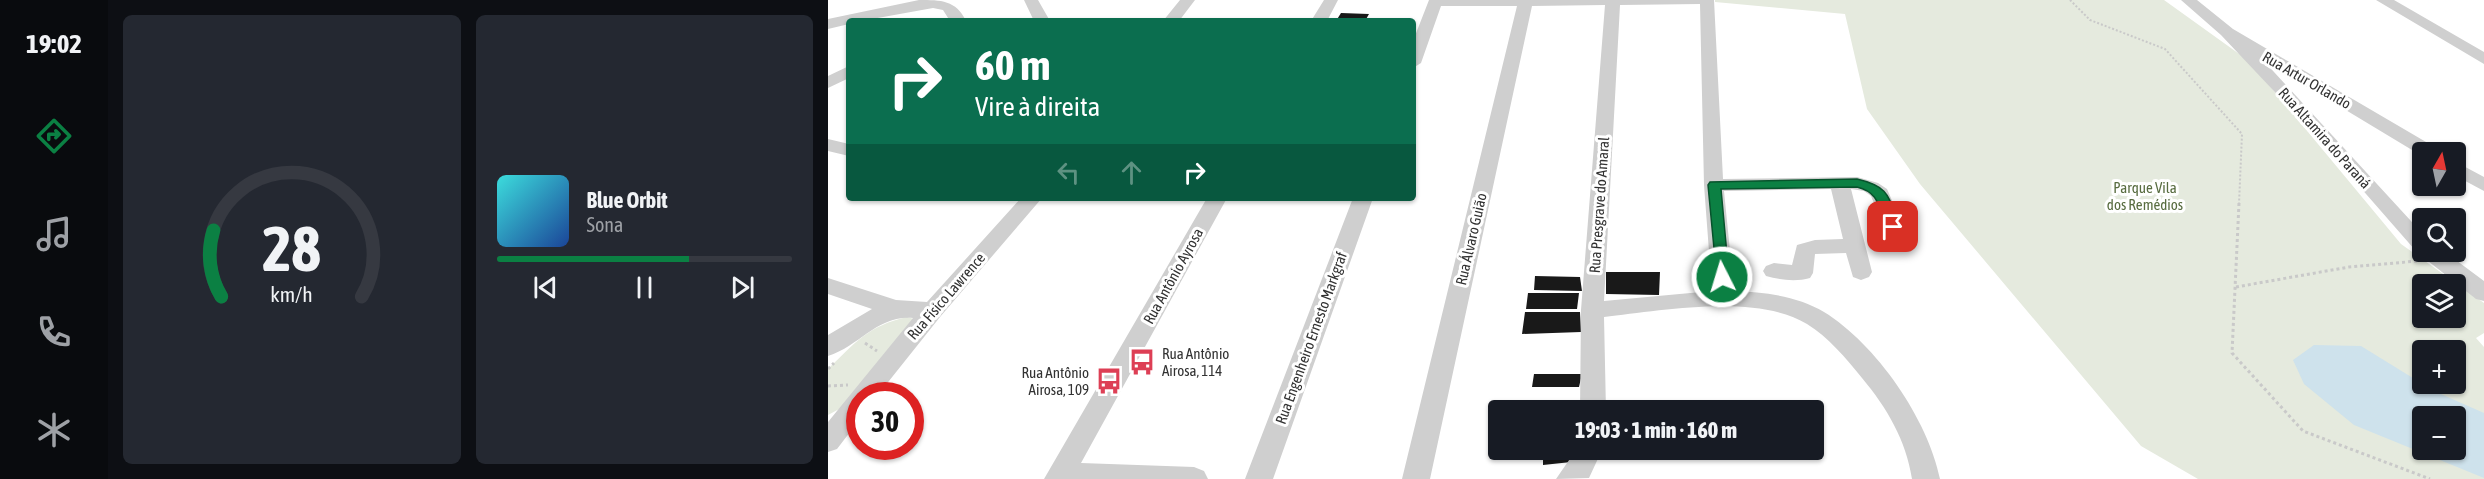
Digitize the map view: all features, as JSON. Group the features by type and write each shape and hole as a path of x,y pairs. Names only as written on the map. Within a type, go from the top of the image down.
{"street":[{"path":"1031,0 1040,18"},
{"path":"1173,18 1188,0"},
{"path":"1320,18 1331,0"},
{"name":"Rua Presgrave do Amaral","path":"1593,400 1592,310 1613,0"},
{"path":"1416,53 1435,1 1707,0 1714,185 1724,300"},
{"name":"Rua Artur Orlando","path":"2188,0 2227,33 2412,142"},
{"path":"2383,0 2484,59"},
{"name":"Rua Álvaro Guião","path":"1416,479 1526,1"},
{"path":"856,18 925,3 943,4 952,8 957,18"},
{"path":"828,24 846,20"},
{"name":"Rua Altamira do Paraná","path":"2227,33 2310,119 2355,172 2412,232"},
{"path":"828,82 846,73"},
{"path":"828,145 846,149"},
{"path":"2466,174 2484,185"},
{"path":"1714,185 1857,183 1871,187 1880,194 1900,244"},
{"path":"1840,184 1862,272"},
{"name":"Rua Físico Lawrence","path":"874,382 932,312 1029,201"},
{"name":"Rua Antônio Ayrosa","path":"1060,476 1214,201"},
{"name":"Rua Engenheiro Ernesto Markgraf","path":"1260,479 1362,201"},
{"path":"1774,271 1802,273 1806,250 1815,247 1855,246"},
{"name":"Rua Altamira do Paraná","path":"2444,262 2484,293"},
{"path":"828,286 895,308 932,312"},
{"path":"1592,310 1724,300 1765,300 1791,307 1813,317 1852,349 1894,399 1912,434 1926,479"},
{"path":"828,347 870,320 895,308"},
{"path":"830,436 846,417"},
{"path":"1570,479 1576,475 1585,460"},
{"path":"1060,476 1194,479"}],"path":[{"path":"2070,0 2090,20 2165,49 2242,134 2232,353 2303,431 2430,479"},
{"path":"2236,287 2412,255"},
{"path":"859,339 883,354"}],"green space":[{"name":"Parque Vila dos Remédios","path":"1715,0 2164,0 2249,61 2401,244 2412,252 2412,262 2426,262 2443,274 2412,274 2412,328 2466,328 2466,290 2484,303 2484,333 2476,338 2484,347 2484,479 2198,479 2141,446 1920,184 1867,109 1845,14 1715,2"},
{"path":"907,317 914,319 863,382 846,382 846,403 828,415 828,369 863,336"}],"water":[{"path":"2314,345 2361,346 2412,377 2412,394 2441,394 2484,413 2484,478 2440,460 2466,460 2466,406 2412,406 2412,449 2354,425 2304,384 2293,360"}],"building":[{"path":"1341,13 1369,14 1367,18 1338,18"},
{"path":"1606,272 1660,272 1659,295 1606,294"},
{"path":"1535,276 1580,277 1582,291 1534,290"},
{"path":"1528,293 1579,293 1577,309 1526,309"},
{"path":"1525,312 1580,312 1581,332 1522,334"},
{"path":"1534,374 1582,374 1579,387 1532,387"},
{"path":"1543,460 1571,460 1571,462 1543,465"}],"place":[{"name":"Rua Antônio Airosa, 114","path":"1142,362"},
{"name":"Rua Antônio Airosa, 109","path":"1109,381"}],"route":[{"path":"1722,277 1714,185 1857,183 1871,187 1880,194 1893,227"}]}
